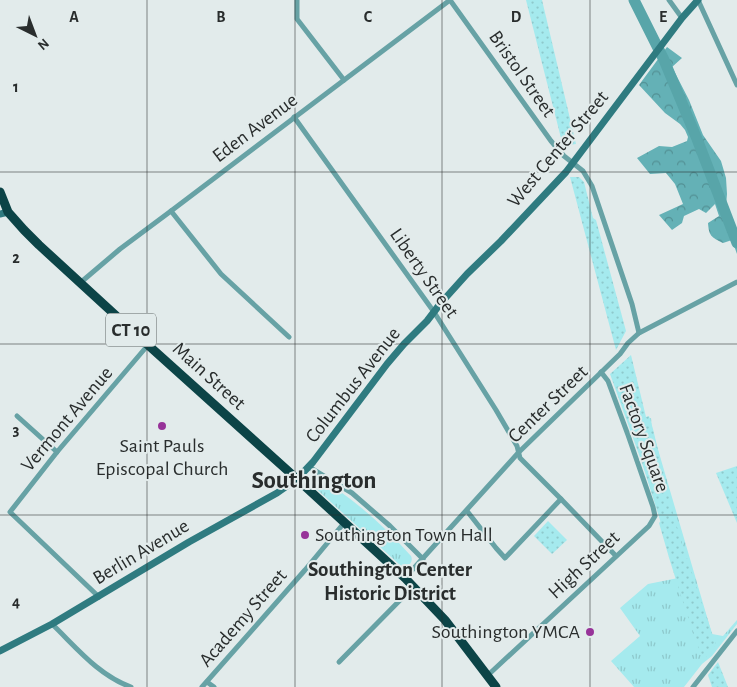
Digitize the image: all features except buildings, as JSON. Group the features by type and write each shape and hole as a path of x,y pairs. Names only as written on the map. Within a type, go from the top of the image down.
{"highway":[{"name":"Main Street","path":"0,192 4,213 405,578"},
{"name":"CT 10","path":"405,578 445,620 494,686"}],"street":[{"path":"297,0 297,19 344,80"},
{"name":"Eden Avenue","path":"80,283 171,211 450,0"},
{"name":"Bristol Street","path":"450,0 551,141 564,156 583,171 592,186 632,304 639,334"},
{"path":"669,0 682,18"},
{"path":"698,0 737,85"},
{"name":"West Center Street","path":"434,312 566,172 682,18 698,0"},
{"name":"Liberty Street","path":"294,117 434,312 494,406 517,446 520,458 616,556"},
{"path":"171,211 221,274 289,336"},
{"name":"Center Street","path":"405,578 519,452 639,334 737,282"},
{"name":"Columbus Avenue","path":"297,479 309,467 387,364 434,312"},
{"name":"Vermont Avenue","path":"99,596 10,512 148,346"},
{"name":"Factory Square","path":"601,372 608,381 655,516"},
{"path":"17,416 58,452"},
{"path":"309,467 352,493 390,526 423,559"},
{"name":"Berlin Avenue","path":"0,651 52,624 184,545 278,494 297,479"},
{"path":"467,511 505,558 561,499"},
{"name":"High Street","path":"487,676 649,526 655,516"},
{"name":"Academy Street","path":"202,687 306,570 344,523"},
{"path":"339,662 413,587"},
{"path":"52,624 101,672 131,687"},
{"path":"693,687 737,631"},
{"path":"207,682 214,687"}],"green space":[{"path":"526,0 542,0 576,144 563,146"},
{"path":"667,47 682,58 672,67 689,100 703,135 721,161 726,178 726,206 737,233 737,254 732,240 723,243 713,237 709,231 708,223 719,216 715,204 706,213 699,209 684,216 682,223 672,230 659,215 683,204 675,184 666,173 650,174 637,158 659,146 672,147 687,141 688,137 680,124 665,113 639,85"},
{"path":"570,177 579,177 584,182 626,331 616,350"},
{"path":"631,355 646,417 649,416 653,429 686,558 716,645 703,661 669,558 659,523 661,521 610,374"},
{"path":"651,418 652,429 712,634 723,636 737,620 737,624 712,656 702,664 684,687 634,687 611,661 640,636 620,608 648,584 678,578 642,462 646,461 642,419"},
{"path":"737,466 737,523 716,473"},
{"path":"314,477 332,486 376,521 411,556 410,564 401,566 311,484 310,481"},
{"path":"548,521 567,540 552,554 534,536"},
{"path":"718,662 728,687 712,687 708,675"}],"waterway":[{"path":"634,0 664,60 737,243"}],"place":[{"name":"Saint Pauls Episcopal Church","path":"162,426"},
{"name":"Southington Town Hall","path":"305,535"},
{"name":"Southington YMCA","path":"590,632"}],"district":[{"name":"Southington","path":"314,480"},
{"name":"Southington Center Historic District","path":"390,581"}]}
